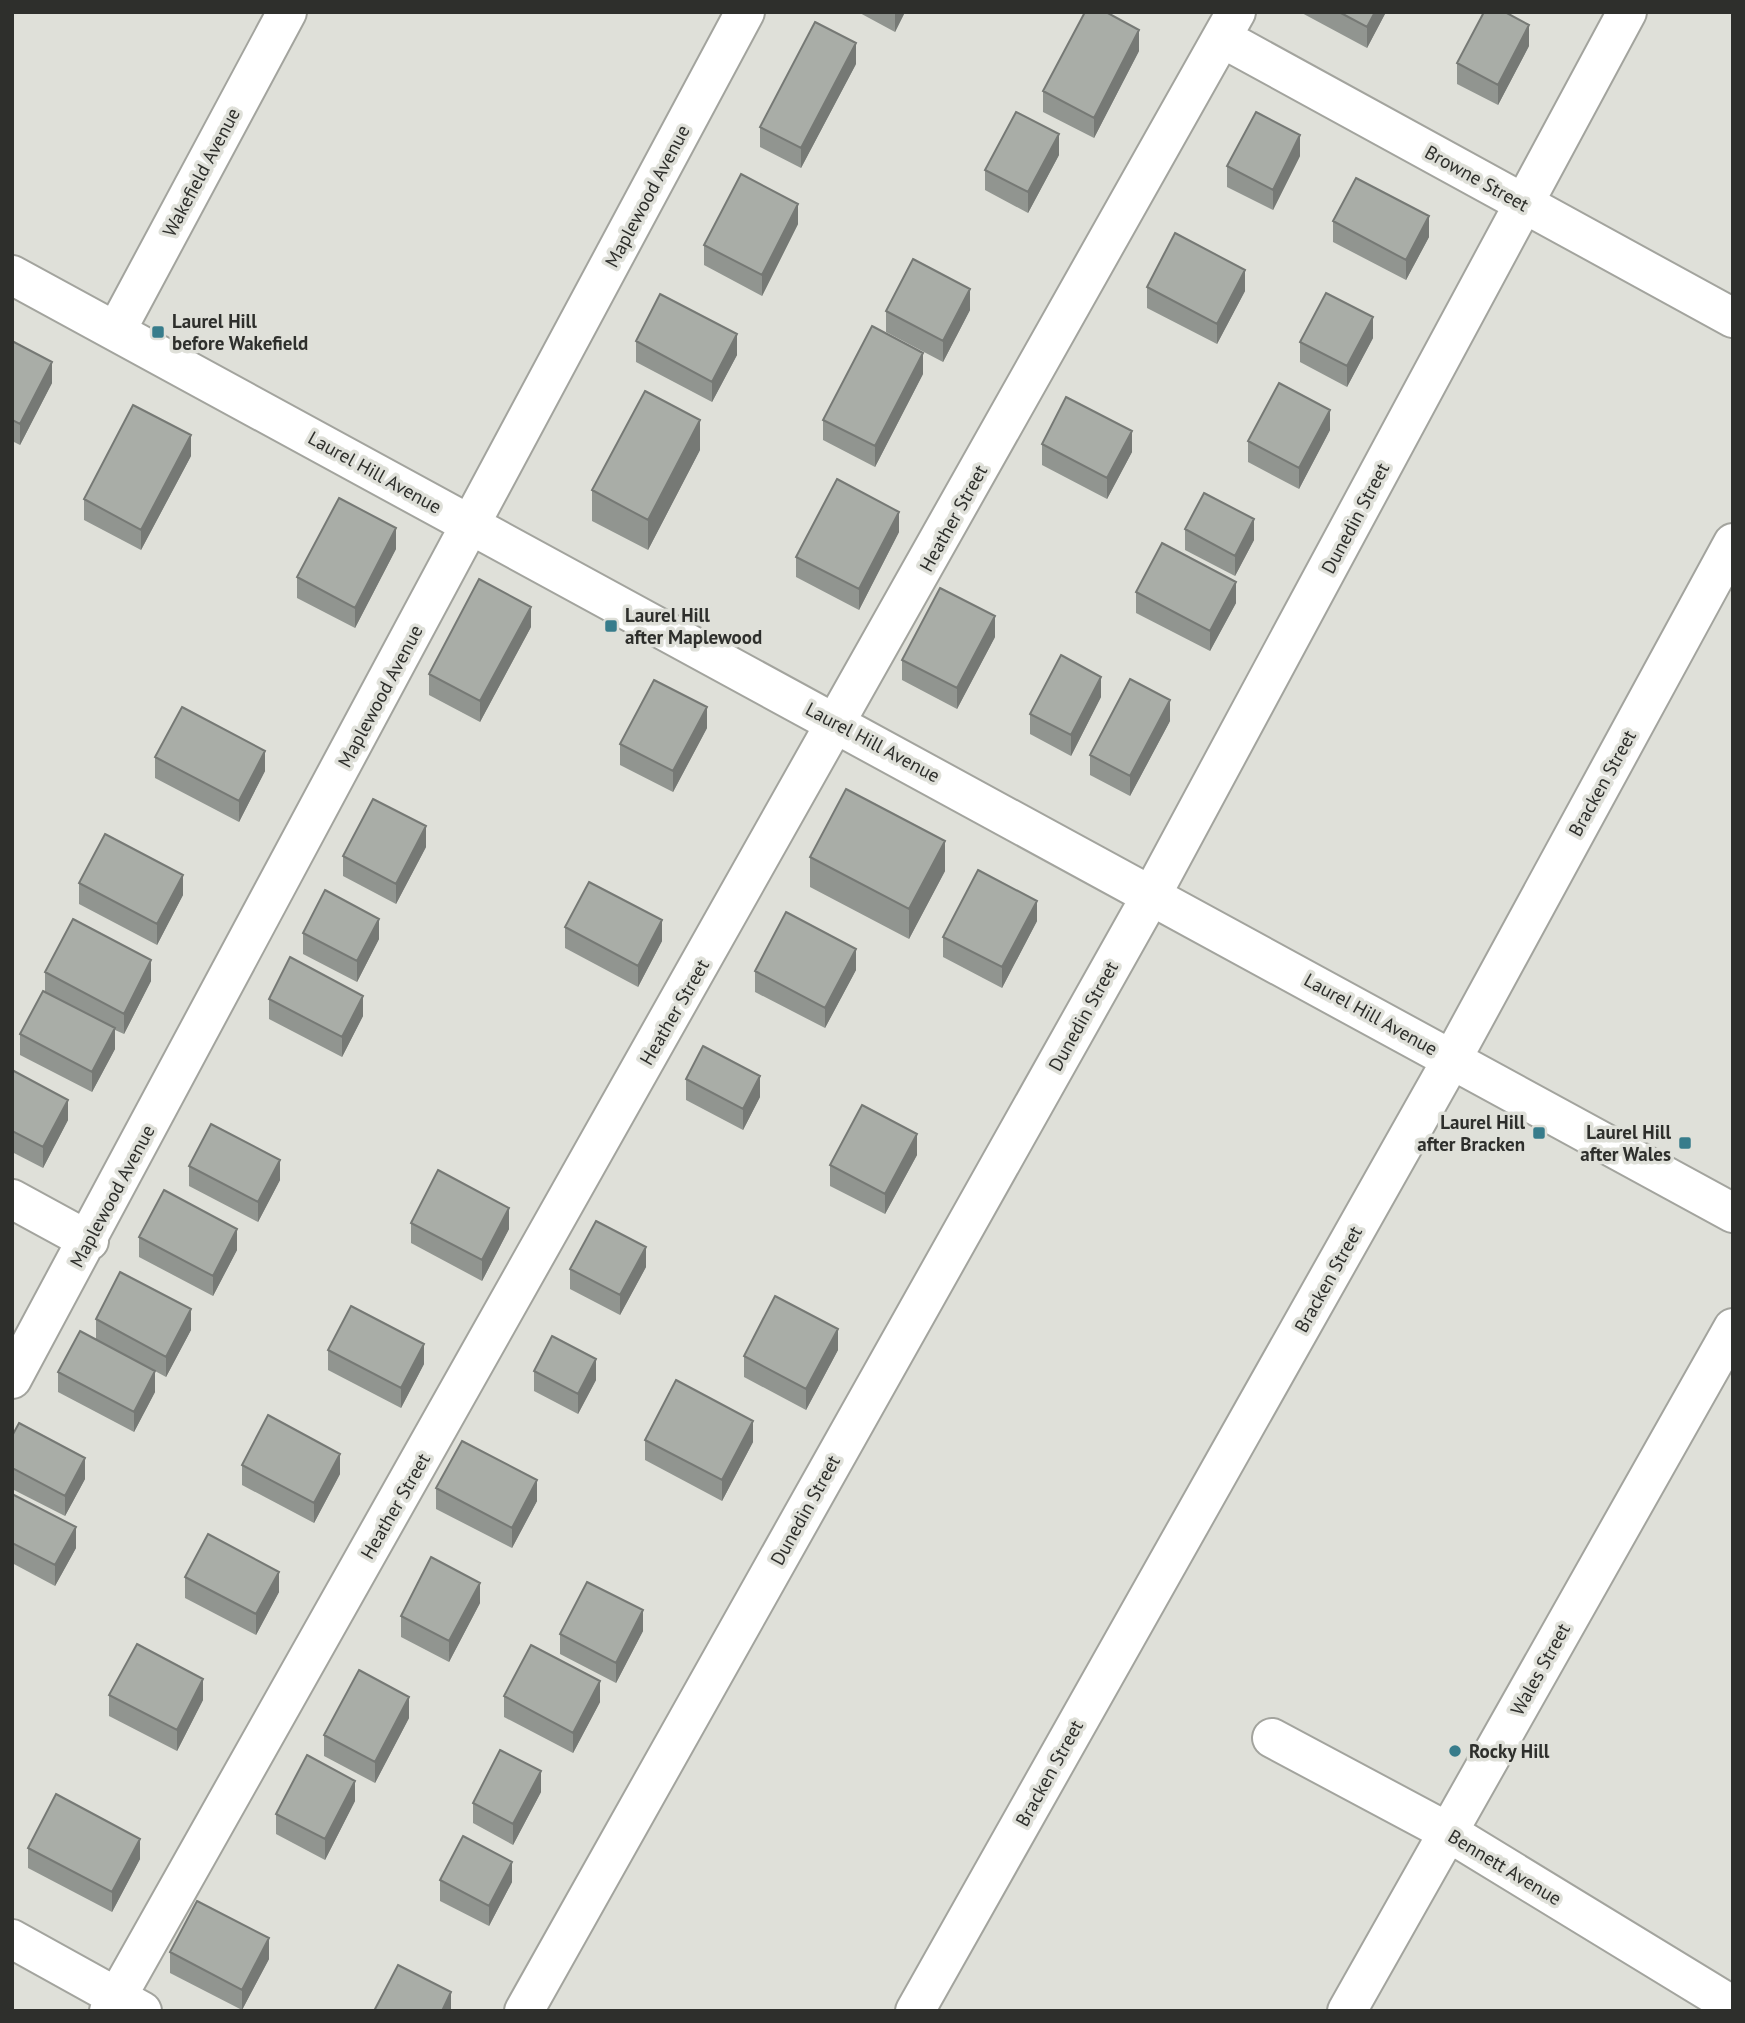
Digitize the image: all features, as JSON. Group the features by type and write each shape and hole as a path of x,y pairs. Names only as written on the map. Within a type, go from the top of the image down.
{"street":[{"name":"Wakefield Avenue","path":"116,331 287,12"},
{"name":"Maplewood Avenue","path":"12,1379 89,1241 745,12"},
{"name":"Dunedin Street","path":"524,2011 1152,894 1627,12"},
{"name":"Browne Street","path":"1229,25 1524,204 1733,318"},
{"name":"Heather Street","path":"122,2006 1229,25"},
{"name":"Laurel Hill Avenue","path":"12,275 1733,1213"},
{"name":"Bracken Street","path":"915,2011 1452,1059 1733,543"},
{"path":"12,1199 89,1241"},
{"name":"Wales Street","path":"1347,2011 1733,1328"},
{"name":"Bennett Avenue","path":"1272,1738 1448,1832 1733,2006"},
{"path":"12,1939 122,2006"}],"building":[{"path":"1085,12 1106,12 1139,30 1094,118 1043,91"},
{"path":"1339,12 1375,12 1367,27"},
{"path":"1484,12 1505,12 1529,25 1498,85 1457,63"},
{"path":"815,22 856,43 801,148 760,127"},
{"path":"1016,112 1059,134 1028,192 985,170"},
{"path":"1256,112 1300,135 1273,190 1227,166"},
{"path":"741,174 798,204 762,275 704,245"},
{"path":"1356,178 1429,216 1406,260 1333,221"},
{"path":"1175,233 1245,270 1217,324 1147,287"},
{"path":"913,259 970,289 943,341 886,311"},
{"path":"1326,293 1373,317 1347,366 1300,342"},
{"path":"660,294 737,334 712,382 636,341"},
{"path":"872,326 923,353 875,446 823,420"},
{"path":"12,341 52,362 20,424 12,420"},
{"path":"1279,383 1330,410 1299,468 1248,441"},
{"path":"645,391 700,420 648,520 592,490"},
{"path":"1066,397 1132,431 1107,478 1042,444"},
{"path":"133,405 191,435 141,530 84,499"},
{"path":"837,479 899,512 859,589 796,557"},
{"path":"1204,493 1254,519 1235,556 1185,529"},
{"path":"339,498 396,528 355,608 297,577"},
{"path":"1162,543 1236,582 1210,631 1136,592"},
{"path":"479,579 531,607 480,701 429,674"},
{"path":"940,588 995,616 957,688 902,660"},
{"path":"1061,655 1101,677 1071,735 1030,714"},
{"path":"1130,679 1170,700 1130,776 1090,755"},
{"path":"654,680 707,707 673,771 620,744"},
{"path":"182,707 265,751 239,801 155,757"},
{"path":"846,789 945,841 909,909 810,857"},
{"path":"373,799 426,826 396,884 343,856"},
{"path":"105,834 183,875 157,924 79,883"},
{"path":"978,870 1037,901 1002,967 943,937"},
{"path":"589,882 662,920 638,966 565,927"},
{"path":"325,890 379,919 357,961 303,933"},
{"path":"786,912 856,949 825,1008 755,971"},
{"path":"73,919 151,960 124,1014 45,972"},
{"path":"290,957 363,996 342,1037 269,999"},
{"path":"43,991 115,1028 92,1072 20,1034"},
{"path":"703,1046 760,1076 743,1109 686,1079"},
{"path":"12,1070 68,1100 43,1147 12,1131"},
{"path":"862,1105 917,1134 885,1194 830,1165"},
{"path":"211,1124 280,1160 258,1202 189,1166"},
{"path":"438,1170 509,1208 482,1260 411,1223"},
{"path":"164,1190 237,1229 213,1276 139,1237"},
{"path":"596,1221 646,1247 620,1295 570,1269"},
{"path":"120,1272 191,1309 166,1357 96,1319"},
{"path":"775,1296 838,1329 806,1389 744,1356"},
{"path":"351,1306 424,1344 401,1388 328,1350"},
{"path":"80,1331 155,1371 134,1412 58,1372"},
{"path":"552,1336 596,1359 578,1394 534,1371"},
{"path":"676,1380 753,1421 722,1480 645,1440"},
{"path":"268,1415 340,1454 314,1503 242,1465"},
{"path":"19,1423 85,1458 65,1496 12,1468 12,1436"},
{"path":"462,1441 537,1480 512,1528 436,1488"},
{"path":"12,1494 76,1527 55,1565 12,1543"},
{"path":"208,1534 279,1572 256,1614 185,1577"},
{"path":"431,1557 480,1583 449,1641 401,1616"},
{"path":"587,1582 643,1610 616,1663 560,1634"},
{"path":"137,1644 203,1679 177,1730 109,1695"},
{"path":"531,1645 600,1681 573,1733 504,1696"},
{"path":"359,1670 409,1697 375,1762 324,1735"},
{"path":"500,1750 541,1771 513,1824 473,1803"},
{"path":"307,1755 355,1781 325,1839 276,1814"},
{"path":"56,1794 140,1839 112,1892 28,1848"},
{"path":"463,1836 512,1862 489,1906 440,1880"},
{"path":"197,1901 269,1938 242,1990 170,1952"},
{"path":"398,1965 451,1992 442,2011 374,2011"}],"place":[{"name":"Laurel Hill before Wakefield","path":"158,332"},
{"name":"Laurel Hill after Maplewood","path":"611,626"},
{"name":"Laurel Hill after Bracken","path":"1539,1133"},
{"name":"Laurel Hill after Wales","path":"1685,1143"},
{"name":"Rocky Hill","path":"1455,1751"}]}
